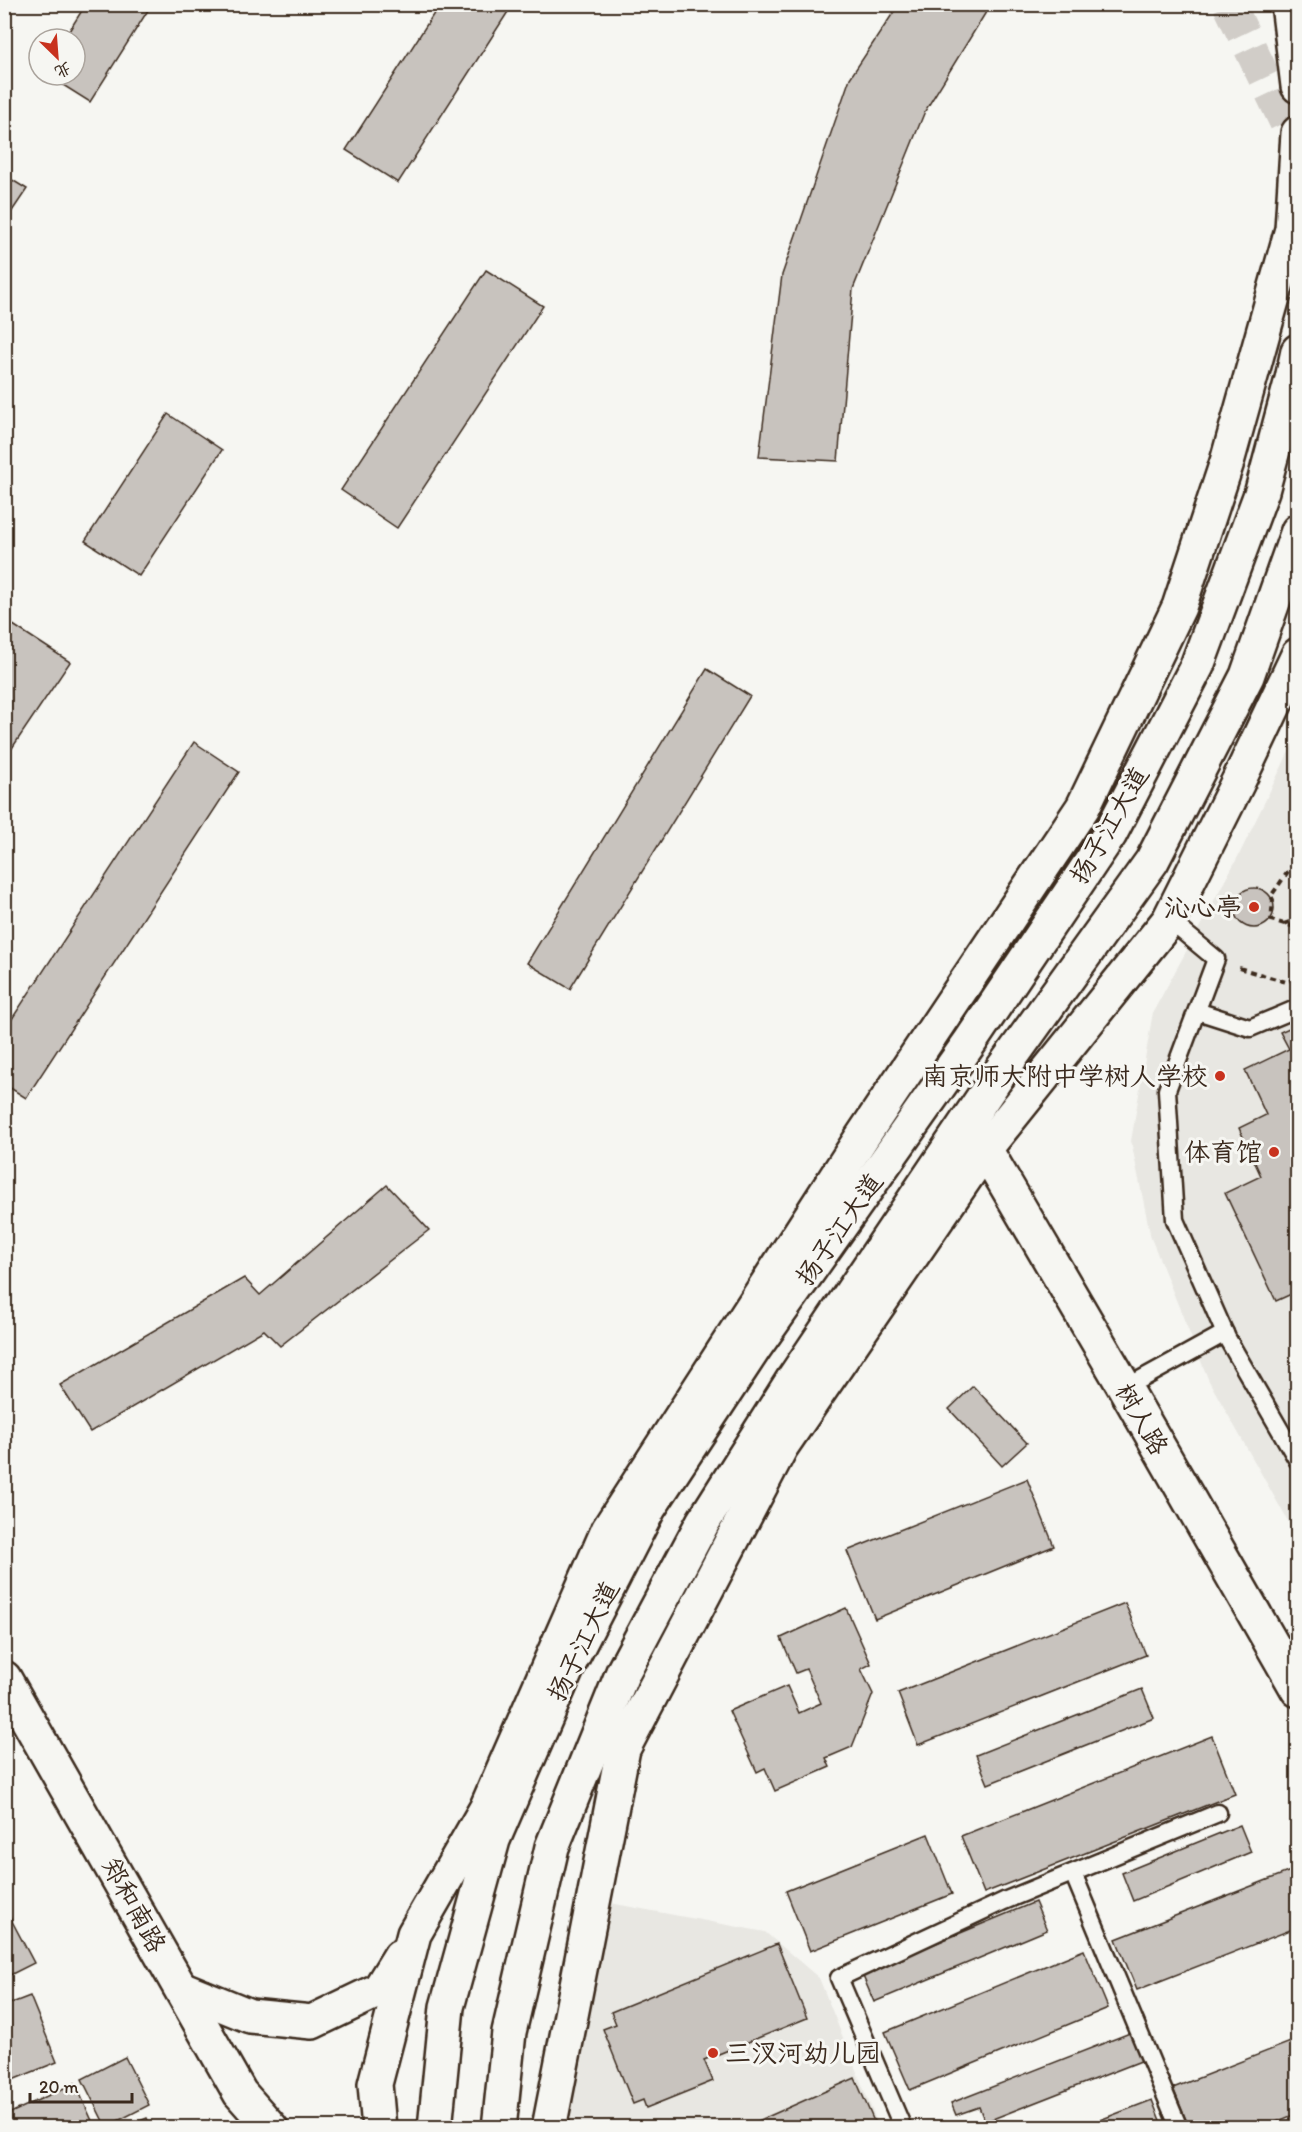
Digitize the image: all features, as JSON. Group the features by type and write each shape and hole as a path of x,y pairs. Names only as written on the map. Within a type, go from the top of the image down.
{"main road":[{"path":"1288,4 1298,86"},
{"path":"181,1988 250,2016 312,2022 379,1990 414,1934 486,1809 608,1530 862,1137 1083,807 1179,607 1227,462 1292,229 1298,133"},
{"name":"扬子江大道","path":"435,2127 447,2007 493,1840 570,1662 649,1508 755,1347 970,1042 1110,834 1197,666 1262,491 1298,351"},
{"name":"扬子江大道","path":"499,2127 509,2032 552,1847 624,1672 703,1522 794,1378 1001,1071 1152,861 1247,676 1298,531"},
{"path":"549,2127 622,1749 781,1447 985,1149 1169,920 1298,655"},
{"name":"树人路","path":"985,1149 1298,1690"},
{"name":"郑和南路","path":"4,1678 240,2093 271,2127"},
{"path":"379,2127 375,2084 414,1934"}],"lane":[{"path":"1169,920 1216,959 1167,1090 1175,1220 1225,1333 1298,1461"},
{"path":"1197,1011 1250,1028 1298,1008"},
{"path":"1125,1388 1225,1333"},
{"path":"903,2127 839,1978 1004,1901 1218,1813"},
{"path":"1073,1873 1179,2127"}],"path":[{"path":"1298,807 1298,823"},
{"path":"1298,853 1296,860 1271,896 1270,920 1298,928"},
{"path":"1284,924 1298,919"},
{"path":"1216,959 1286,982 1298,978"}],"shaded area":[{"name":"南京师大附中学树人学校","path":"1297,735 1297,1537 1209,1381 1151,1238 1131,1141 1153,1012 1240,853"},
{"name":"三汊河幼儿园","path":"610,1903 765,1932 819,1978 879,2127 560,2128"}],"building":[{"path":"86,4 152,4 90,102 66,87 87,87 87,27 72,27"},
{"path":"440,4 513,4 398,183 346,150"},
{"path":"899,4 991,4 925,111 853,289 838,461 759,457 782,275 850,78"},
{"path":"4,175 27,189 4,223"},
{"path":"486,270 543,306 397,528 341,490"},
{"path":"168,414 222,450 139,576 85,541"},
{"path":"4,619 70,662 4,760"},
{"path":"707,669 750,696 570,989 527,963"},
{"path":"194,742 239,772 26,1098 4,1084 4,1031"},
{"name":"沁心亭","path":"1254,888 1262,889 1268,894 1273,900 1273,916 1268,922 1262,927 1254,928 1246,927 1240,922 1235,916 1234,908 1235,900 1240,894 1246,889"},
{"name":"体育馆","path":"1298,1024 1298,1291 1276,1301 1225,1193 1261,1176 1239,1128 1266,1115 1245,1070 1289,1049 1280,1032"},
{"path":"387,1185 429,1230 280,1346 264,1330 90,1432 60,1385 244,1278 260,1295"},
{"path":"973,1386 1027,1443 1002,1466 949,1409"},
{"path":"1027,1479 1054,1546 875,1619 847,1551"},
{"path":"1125,1603 1146,1655 918,1745 898,1693"},
{"path":"846,1608 871,1664 861,1669 873,1694 852,1747 826,1758 830,1767 775,1791 765,1768 757,1772 729,1711 787,1686 799,1713 821,1703 806,1669 796,1673 781,1638"},
{"path":"1142,1689 1154,1718 988,1784 976,1755"},
{"path":"1212,1736 1235,1794 984,1893 961,1836"},
{"path":"1240,1825 1251,1852 1133,1901 1122,1873"},
{"path":"928,1834 952,1894 810,1951 786,1891"},
{"path":"1298,1868 1298,1927 1137,1990 1116,1939"},
{"path":"1035,1902 1047,1930 874,2002 862,1974"},
{"path":"4,1906 34,1963 4,1978"},
{"path":"777,1944 807,2018 704,2060 713,2081 646,2108 643,2100 633,2104 603,2029 616,2024 611,2012"},
{"path":"1084,1950 1108,2008 910,2090 885,2032"},
{"path":"30,1996 57,2062 10,2081 4,2067 4,2006"},
{"path":"1135,2031 1146,2059 985,2122 979,2107 956,2115 951,2103"},
{"path":"1298,2039 1298,2113 1261,2128 1189,2128 1173,2088"},
{"path":"125,2057 149,2105 106,2127 82,2079"},
{"path":"855,2078 876,2126 750,2128 749,2125"},
{"path":"75,2083 93,2123 84,2128 5,2128 4,2116"},
{"path":"1152,2100 1163,2128 1079,2128"},
{"path":"147,2118 151,2128 123,2128"}],"tunnel":[{"path":"1229,4 1298,148"}],"place":[{"name":"沁心亭","path":"1254,907"},
{"name":"南京师大附中学树人学校","path":"1220,1076"},
{"name":"体育馆","path":"1274,1152"},
{"name":"三汊河幼儿园","path":"713,2053"}]}
